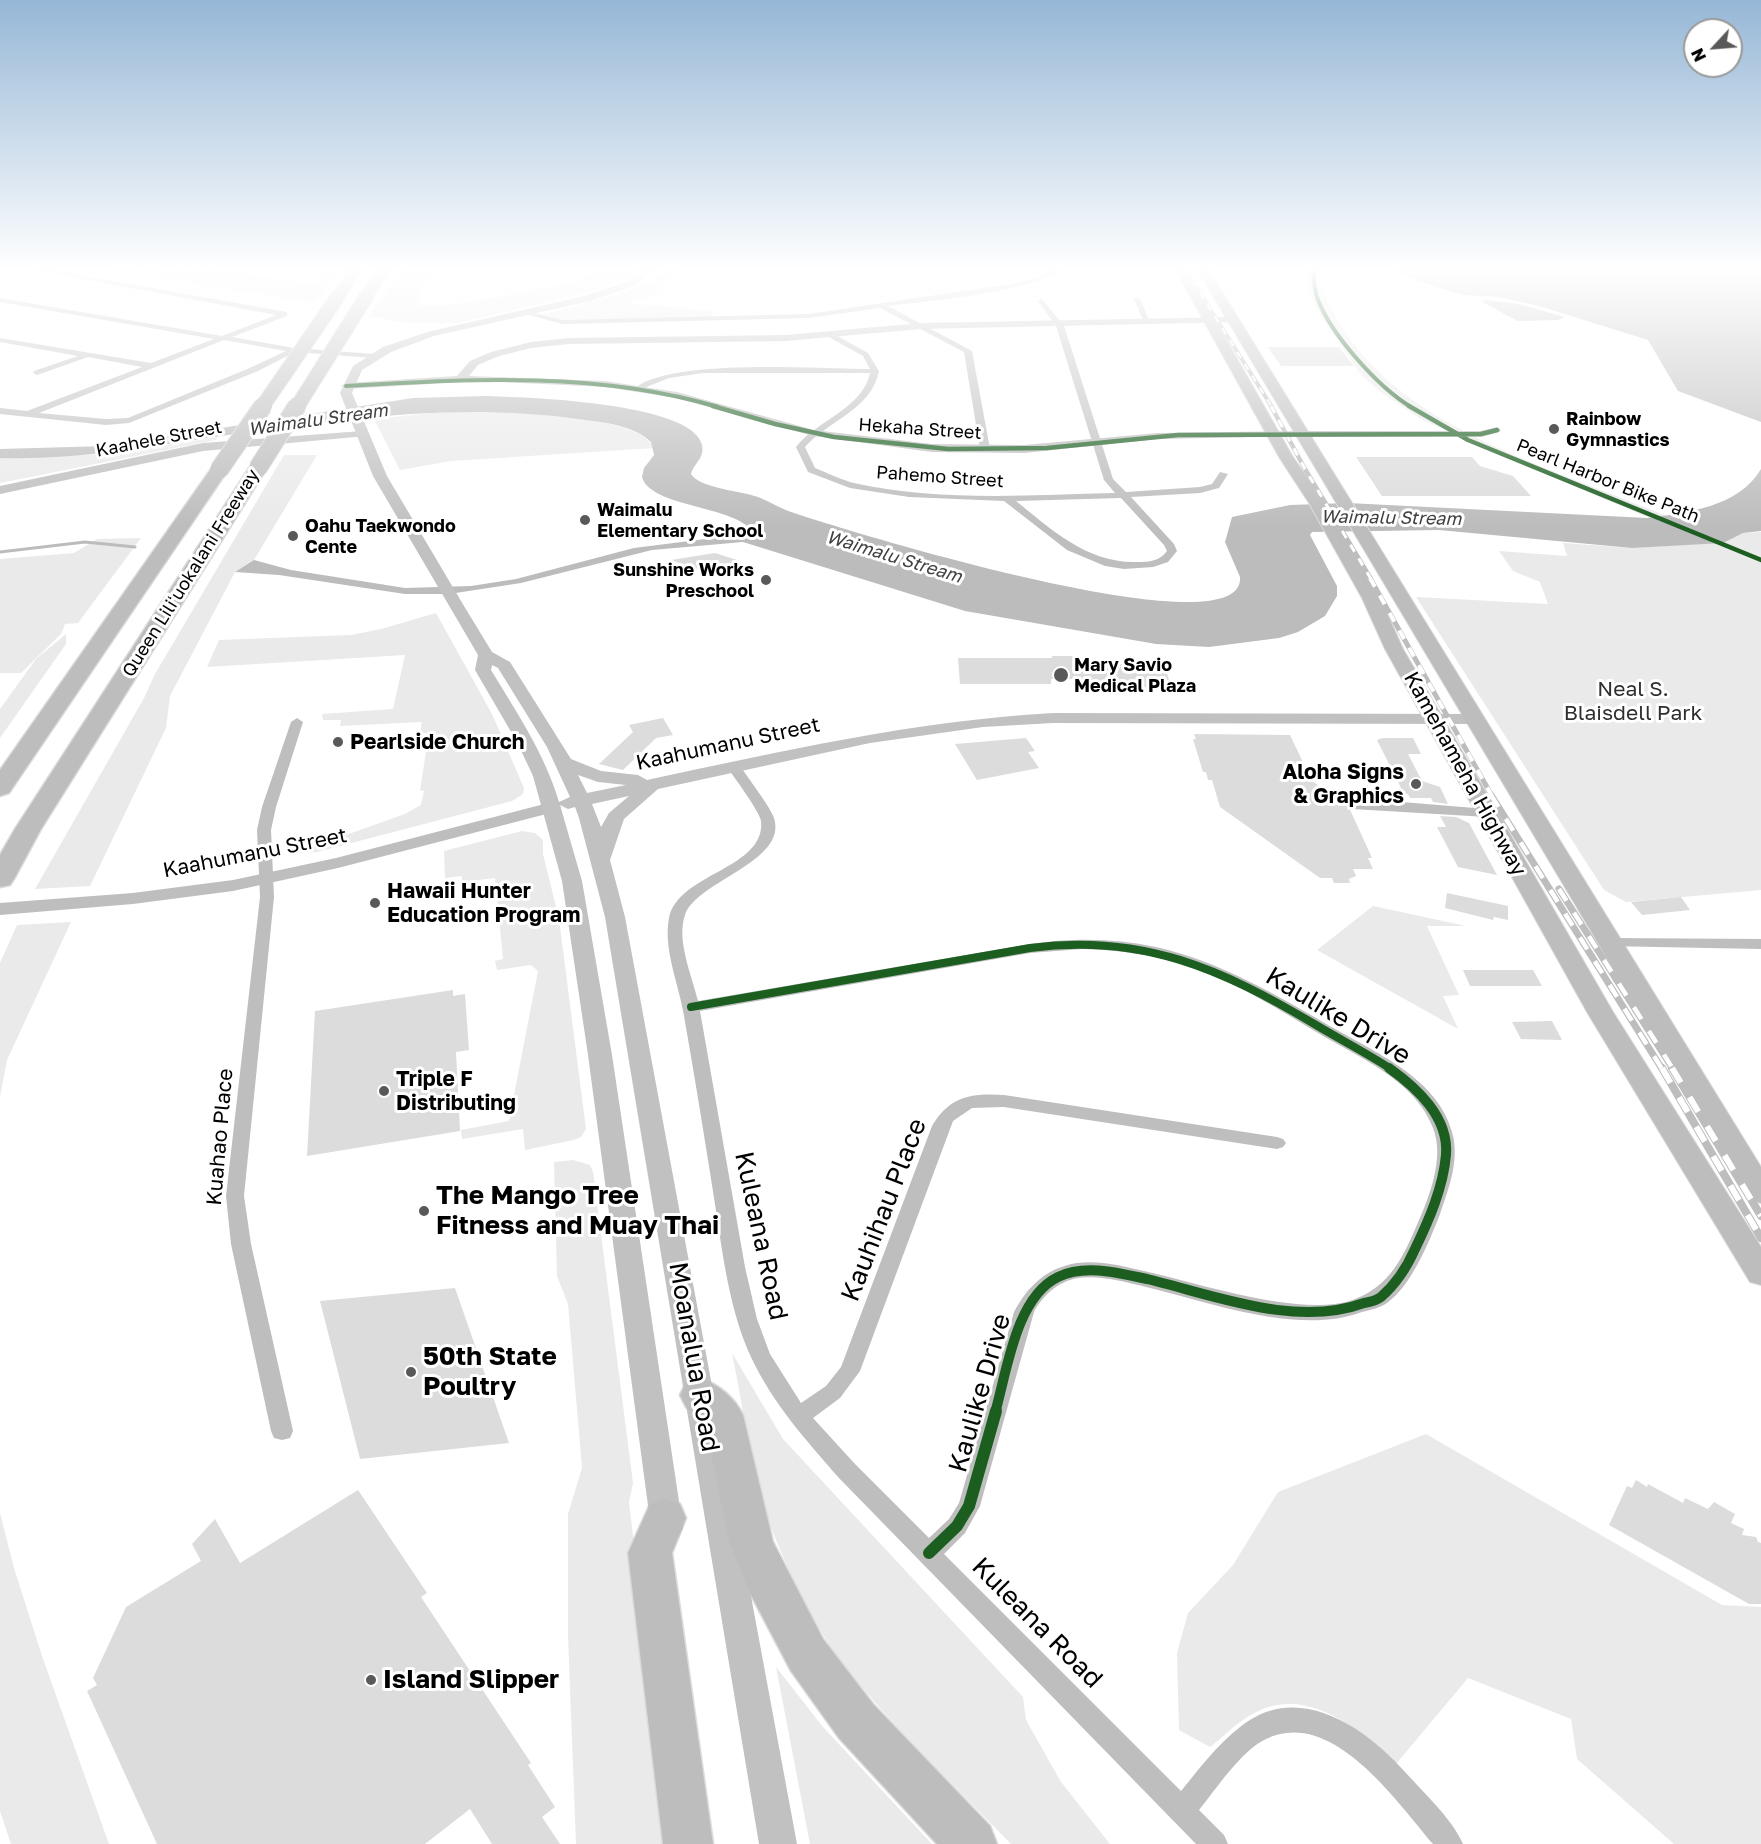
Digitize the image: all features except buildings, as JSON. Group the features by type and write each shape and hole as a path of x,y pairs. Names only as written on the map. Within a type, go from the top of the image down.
{"highway":[{"name":"Queen Liliʻuokalani Freeway","path":"0,788 298,355"},
{"name":"Queen Liliʻuokalani Freeway","path":"0,879 28,829 329,355"},
{"path":"700,1395 723,1414 751,1542 766,1578 807,1655 855,1721 972,1844"},
{"path":"666,1518 650,1553 688,1844"}],"main road":[{"name":"Kamehameha Highway","path":"1228,355 1272,434 1317,503 1376,609 1394,649 1600,1012 1761,1273"},
{"name":"Kamehameha Highway","path":"1254,355 1428,646 1476,719 1761,1192"},
{"path":"346,386 353,371 374,356"},
{"name":"Moanalua Road","path":"346,386 356,421 380,476 486,655 504,665 564,763 581,800 602,860 615,916 778,1844"},
{"name":"Moanalua Road","path":"486,655 483,670 526,742 552,807 580,926 712,1844"},
{"name":"Kaahumanu Street","path":"552,807 896,733 1020,719 1476,719"},
{"path":"564,763 604,777 659,783"},
{"path":"602,860 610,823 614,816 659,783"}],"street":[{"path":"37,373 85,355"},
{"path":"94,355 153,366"},
{"path":"28,414 182,355"},
{"path":"0,411 106,422 129,420 284,355"},
{"path":"361,355 374,356"},
{"path":"461,378 470,366 494,355"},
{"path":"639,388 668,376 703,371 874,371 865,355"},
{"path":"970,355 985,449"},
{"path":"1008,499 1071,550 1085,557 1132,566 1164,560 1171,554 1169,544 1109,480 1069,355"},
{"name":"Pahemo Street","path":"874,371 872,385 866,394 802,443 800,455 811,469 836,480 910,495 1008,499 1122,496 1205,490 1216,486 1222,474"},
{"name":"Hekaha Street","path":"346,386 461,378 553,379 639,388 693,399 813,433 898,445 985,449 1097,443 1158,436 1481,434 1497,430"},
{"path":"310,439 340,430 356,421"},
{"name":"Kaahele Street","path":"0,490 193,449 251,442 362,434"},
{"name":"Kuahao Place","path":"282,1431 241,1244 235,1196 267,879 265,823 297,722"},
{"name":"Kuleana Road","path":"734,767 765,813 768,832 756,854 694,893 677,915 675,937 691,1007 742,1303 761,1356 799,1417 846,1471 1183,1809 1215,1844"},
{"path":"1357,806 1402,806 1487,813"},
{"name":"Kaahumanu Street","path":"0,909 179,894 267,879 552,807"},
{"path":"1610,943 1761,944"},
{"name":"Kaulike Drive","path":"691,1007 1064,945 1139,949 1197,964 1245,984 1386,1066 1422,1095 1445,1135 1447,1150 1443,1175 1429,1215 1404,1272 1396,1283 1365,1304 1322,1312 1283,1310 1090,1270 1057,1277 1039,1287 1024,1312 969,1506 957,1526 929,1553"},
{"name":"Kauhihau Place","path":"799,1417 833,1392 850,1371 941,1125 949,1113 959,1105 976,1100 1004,1101 1277,1143"},
{"path":"1183,1809 1248,1736 1269,1724 1306,1720 1333,1728 1358,1743 1450,1844"}],"green space":[{"name":"Neal S. Blaisdell Park","path":"1347,355 1364,355 1405,395 1436,415 1502,450 1727,540 1743,533 1761,532 1761,890 1626,902 1604,890 1416,597 1548,604 1540,582 1513,571 1499,551 1567,556 1563,543 1632,548 1710,543 1492,452 1421,419 1382,393 1362,376"},
{"path":"451,411 528,413 593,420 622,427 643,436 654,448 451,461 400,470 374,419"},
{"path":"218,437 216,440 0,483 0,458 104,454"},
{"path":"284,455 317,455 254,560 235,572 170,696 166,728 90,886 35,889 144,698 155,674"},
{"path":"141,538 78,623 65,624 61,634 21,673 0,673 0,559 74,553 97,539"},
{"path":"436,613 492,714 524,788 523,794 512,801 317,852 291,853 288,848 298,852 405,814 421,805 424,791 420,790 429,733 420,733 422,722 340,726 341,720 323,720 322,714 393,709 405,655 207,667 219,640 351,635"},
{"path":"66,634 66,644 0,738 0,709 36,659"},
{"path":"522,831 535,833 543,840 543,854 559,919 586,1129 581,1137 574,1140 525,1150 523,1129 462,1139 461,1130 509,1121 538,971 531,965 497,970 495,961 503,959 495,878 462,882 462,876 445,878 444,851"},
{"path":"1373,906 1466,926 1427,926 1459,995 1443,996 1458,1029 1317,950"},
{"path":"71,922 7,1060 0,1097 0,963 17,925"},
{"path":"573,1160 590,1165 593,1172 633,1483 629,1502 669,1844 576,1844 568,1636 568,1514 582,1468 568,1304 557,1276 554,1162"},
{"path":"732,1353 783,1439 1023,1697 1026,1720 1061,1782 1110,1844 1011,1844 901,1731 840,1660 821,1632 805,1602 768,1518 755,1472"},
{"path":"1426,1434 1722,1605 1761,1607 1761,1844 1674,1844 1577,1759 1571,1719 1468,1678 1396,1764 1346,1723 1308,1706 1288,1704 1267,1708 1241,1721 1210,1747 1179,1730 1177,1653 1188,1613 1233,1565 1278,1492"},
{"path":"0,1513 14,1568 42,1656 109,1844 11,1844 0,1811"},
{"path":"776,1667 823,1727 932,1844 810,1844"}],"water":[{"path":"1657,355 1761,355 1761,422 1678,391"},
{"name":"Waimalu Stream","path":"485,396 604,405 670,419 692,431 702,445 701,457 691,474 702,483 758,497 823,522 954,560 1112,595 1179,602 1224,597 1240,577 1225,542 1232,517 1290,505 1348,503 1647,518 1678,514 1726,500 1751,482 1761,469 1761,531 1743,533 1723,543 1632,548 1439,530 1312,532 1310,535 1337,586 1337,596 1325,616 1298,632 1279,638 1209,647 1156,644 965,611 743,542 652,550 521,583 449,594 405,594 279,575 235,572 254,560 291,570 405,588 471,586 516,579 634,548 721,537 746,525 734,518 658,494 642,477 644,468 654,455 651,442 644,436 626,428 597,421 533,414 444,412 310,424 111,452 56,457 0,458 0,449 106,446 413,398"}],"waterway":[{"path":"0,552 85,542 135,547"}],"railway":[{"path":"1239,355 1272,407"},
{"path":"1271,406 1305,469 1371,579"},
{"path":"1370,578 1492,796"},
{"path":"1491,795 1662,1069"},
{"path":"1559,889 1673,1069"},
{"path":"1662,1068 1761,1238"},
{"path":"1672,1068 1761,1216"}],"cycle path":[{"name":"Pearl Harbor Bike Path","path":"1355,355 1381,386 1408,405 1468,440 1761,560"},
{"path":"346,386 480,378 605,384 677,395 775,424 834,437 948,449 1047,448 1178,435 1481,434 1497,430"},
{"path":"691,1007 1047,946 1097,944 1140,949 1198,964 1267,996 1395,1072 1419,1093 1439,1120 1446,1148 1441,1184 1427,1223 1404,1271 1380,1298 1345,1310 1303,1312 1257,1306 1123,1274 1089,1270 1059,1276 1042,1287 1024,1312 969,1506 957,1526 929,1553"}],"place":[{"name":"Rainbow Gymnastics","path":"1554,429"},
{"name":"Waimalu Elementary School","path":"585,520"},
{"name":"Oahu Taekwondo Cente","path":"293,536"},
{"name":"Sunshine Works Preschool","path":"766,580"},
{"name":"Mary Savio Medical Plaza","path":"1061,675"},
{"name":"Pearlside Church","path":"338,742"},
{"name":"Aloha Signs & Graphics","path":"1416,784"},
{"name":"Hawaii Hunter Education Program","path":"375,903"},
{"name":"Triple F Distributing","path":"384,1091"},
{"name":"The Mango Tree Fitness and Muay Thai","path":"424,1211"},
{"name":"50th State Poultry","path":"411,1372"},
{"name":"Island Slipper","path":"371,1680"}]}
